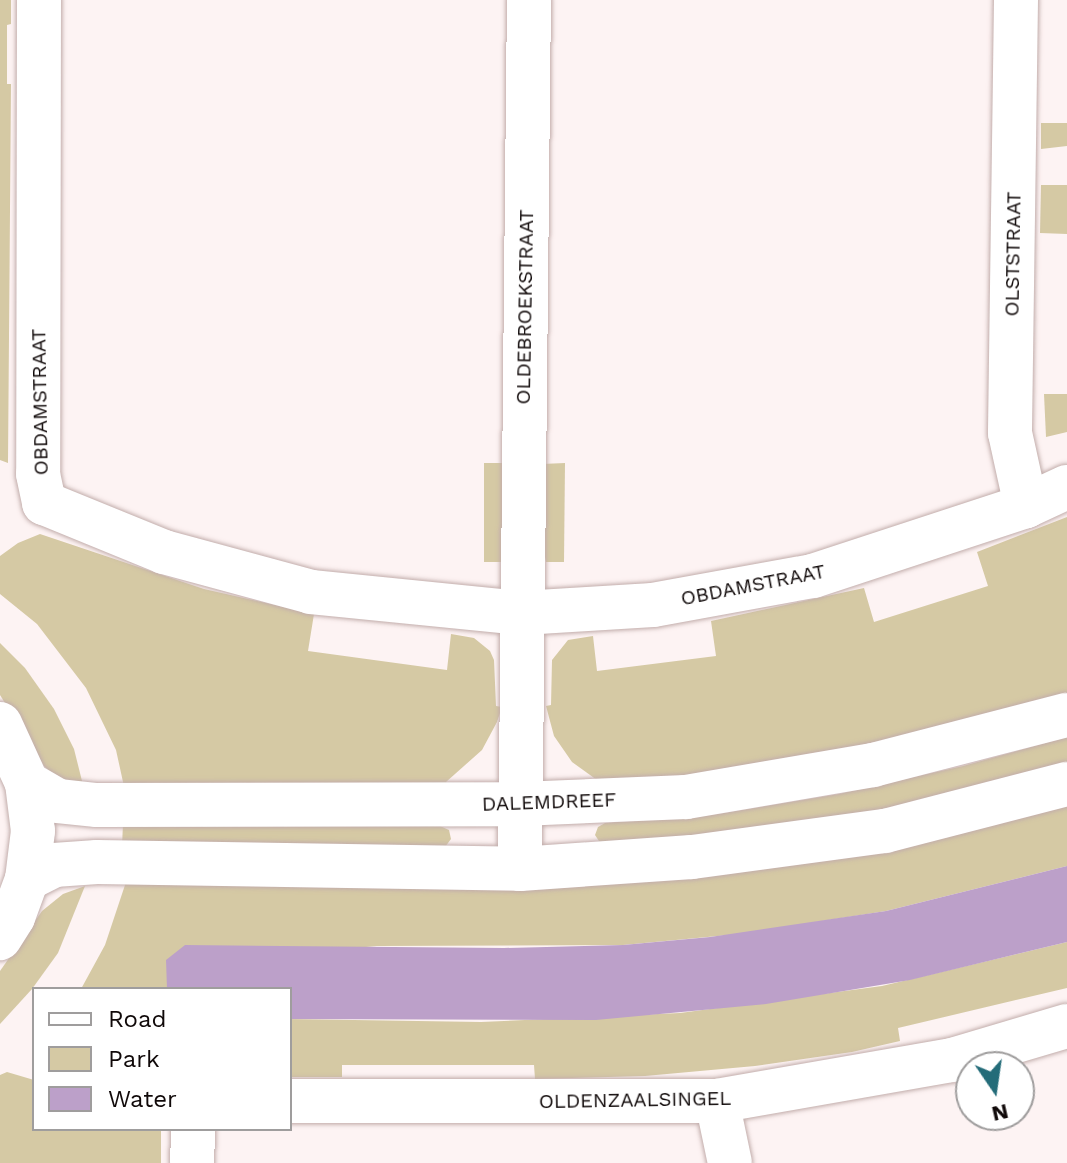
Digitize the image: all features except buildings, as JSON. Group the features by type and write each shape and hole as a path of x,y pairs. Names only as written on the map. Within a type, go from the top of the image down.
{"street":[{"name":"OBDAMSTRAAT","path":"39,0 38,474 44,503 164,552 311,592 522,613 653,605 813,576 1026,506 1067,487"},
{"name":"OLDEBROEKSTRAAT","path":"522,613 529,0"},
{"name":"OLSTSTRAAT","path":"1016,0 1010,433 1026,506"},
{"path":"520,869 522,613"},
{"name":"DALEMDREEF","path":"27,783 58,801 97,805 520,804 686,797 873,765 1067,715"},
{"path":"0,724 27,783 33,831 27,879 13,917 0,938"},
{"path":"27,879 54,865 97,862 520,869 692,857 885,831 1067,784"},
{"name":"OLDENZAALSINGEL","path":"292,1101 717,1101 952,1060 1067,1026"},
{"path":"717,1101 730,1163"},
{"path":"192,1163 193,1131"}],"green space":[{"path":"0,0 11,0 11,24 7,25 7,84 11,84 8,463 0,460"},
{"path":"1041,123 1067,123 1067,146 1041,149"},
{"path":"1041,185 1067,185 1067,234 1040,233"},
{"path":"1044,394 1067,394 1067,432 1046,437"},
{"path":"484,463 507,463 502,562 484,562"},
{"path":"565,463 564,562 546,562 542,542 542,464"},
{"path":"1067,517 1067,702 776,772 597,780 572,762 554,736 546,706 551,705 552,660 568,640 593,636 597,671 716,656 711,621 864,588 874,622 988,586 977,552"},
{"path":"40,534 204,589 314,614 308,651 447,670 451,634 474,638 490,651 494,660 496,706 502,707 497,722 482,750 446,782 450,789 125,791 116,750 86,688 37,624 0,594 0,556 18,543"},
{"path":"0,643 25,668 54,709 74,749 84,789 54,775 44,766 0,695"},
{"path":"1067,737 1067,763 948,797 785,828 601,844 595,835 598,827 605,823 718,814 839,794 963,766"},
{"path":"1067,798 1067,866 886,911 739,934 623,945 377,946 167,965 167,987 82,987 105,945 127,879 510,882"},
{"path":"123,824 440,826 449,830 451,839 445,847 122,846"},
{"path":"85,886 58,953 32,989 0,1024 0,971 42,911 63,894"},
{"path":"1067,942 1067,988 898,1028 900,1041 852,1052 755,1066 645,1076 535,1079 534,1065 342,1065 342,1077 292,1077 292,1019 481,1022 680,1013 882,986"},
{"path":"7,1072 32,1079 32,1131 161,1131 161,1163 0,1163 0,1075"}],"water":[{"path":"1067,866 1067,942 910,980 766,1004 596,1020 292,1019 292,987 167,987 166,960 185,945 504,948 623,945 710,937 886,911"}]}
